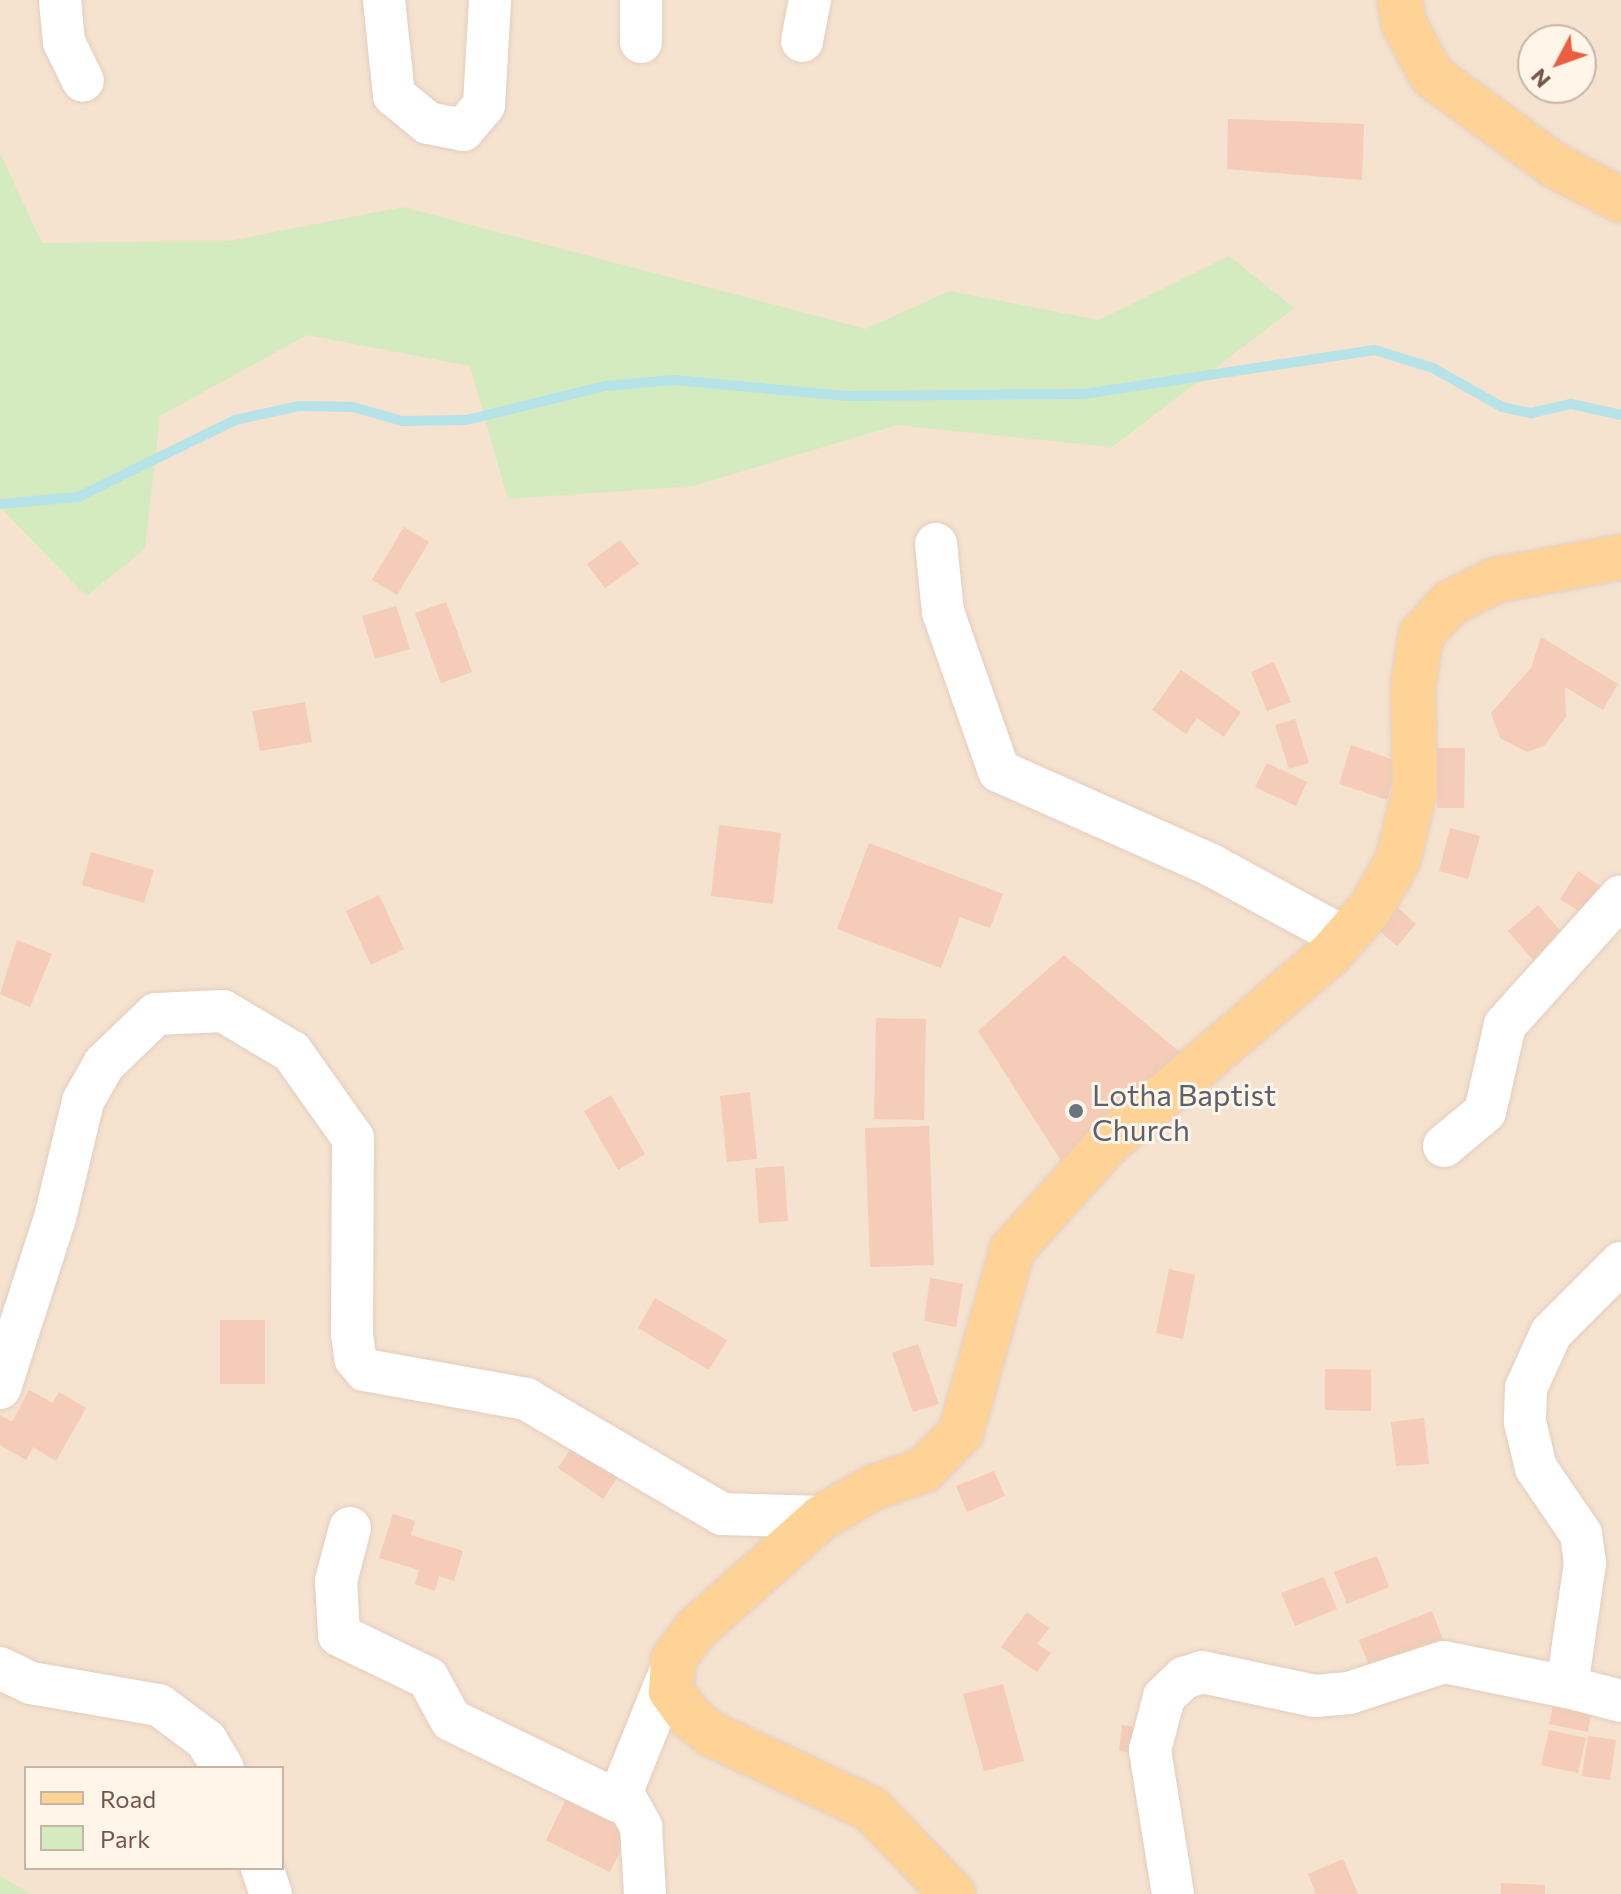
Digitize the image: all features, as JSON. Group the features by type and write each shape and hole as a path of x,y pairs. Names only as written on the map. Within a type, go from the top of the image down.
{"main road":[{"path":"1400,0 1404,24 1432,76 1554,165 1621,200"},
{"path":"953,1894 871,1809 711,1734 671,1691 669,1675 695,1630 822,1517 872,1488 924,1470 961,1432 1012,1250 1107,1144 1345,938 1398,860 1416,777 1413,686 1421,635 1450,603 1496,580 1621,557"}],"street":[{"path":"60,0 64,42 83,81"},
{"path":"384,0 394,95 428,123 463,130 484,105 490,0"},
{"path":"641,0 641,42"},
{"path":"802,41 810,0"},
{"path":"936,544 943,612 999,771 1151,836 1345,938"},
{"path":"1444,1146 1485,1112 1505,1025 1621,896"},
{"path":"0,1388 55,1218 83,1101 104,1064 156,1014 223,1011 292,1052 353,1138 352,1333 355,1358 365,1370 526,1399 722,1514 822,1517"},
{"path":"1567,1687 1585,1563 1581,1534 1528,1448 1526,1388 1551,1333 1621,1263"},
{"path":"350,1528 336,1581 339,1635 428,1678 451,1720 618,1801 669,1675"},
{"path":"1173,1894 1150,1750 1164,1697 1184,1678 1202,1672 1315,1696 1349,1693 1444,1662 1621,1701"},
{"path":"0,1668 63,1690 159,1705 206,1740 222,1766"},
{"path":"623,1794 641,1827 645,1894"},
{"path":"263,1870 271,1894"}],"shaded area":[{"path":"0,0 1621,0 1621,1894 0,1894"}],"green space":[{"path":"0,153 42,243 229,241 403,207 866,329 949,291 1099,320 1229,256 1294,308 1112,447 897,425 693,486 508,499 470,366 307,335 160,416 145,549 86,596 0,507"},
{"path":"0,1876 30,1894 0,1894"}],"building":[{"path":"1228,119 1364,124 1362,180 1227,169"},
{"path":"404,527 429,542 397,595 372,580"},
{"path":"620,540 639,564 605,588 587,564"},
{"path":"446,602 472,672 441,683 415,613"},
{"path":"396,606 410,649 375,659 362,616"},
{"path":"1541,637 1618,684 1603,710 1565,687 1566,717 1544,746 1527,752 1500,738 1491,713 1531,668"},
{"path":"1274,662 1291,702 1267,711 1251,672"},
{"path":"1181,670 1241,712 1224,737 1197,718 1186,734 1152,710"},
{"path":"305,702 312,742 260,751 252,711"},
{"path":"1295,719 1309,763 1289,769 1275,725"},
{"path":"1351,745 1399,762 1387,800 1339,784"},
{"path":"1437,748 1465,748 1464,808 1437,808"},
{"path":"1267,763 1307,782 1296,806 1255,787"},
{"path":"719,825 781,833 773,904 711,896"},
{"path":"1450,828 1480,836 1468,879 1439,871"},
{"path":"869,843 1003,894 990,928 960,917 941,968 837,929"},
{"path":"91,852 154,870 144,903 82,885"},
{"path":"1578,871 1611,893 1593,921 1560,899"},
{"path":"379,895 404,949 371,965 346,911"},
{"path":"1538,905 1569,941 1539,967 1508,931"},
{"path":"1396,906 1416,924 1397,946 1377,929"},
{"path":"17,940 52,954 30,1007 0,994"},
{"name":"Lotha Baptist Church","path":"1064,955 1183,1055 1065,1167 978,1031"},
{"path":"876,1018 926,1019 924,1120 874,1119"},
{"path":"750,1092 757,1159 727,1162 720,1096"},
{"path":"611,1095 645,1154 618,1170 584,1111"},
{"path":"929,1126 934,1265 870,1267 865,1128"},
{"path":"784,1166 788,1221 759,1223 755,1168"},
{"path":"1169,1269 1195,1275 1183,1339 1156,1333"},
{"path":"930,1278 963,1284 956,1327 924,1321"},
{"path":"655,1298 727,1340 709,1370 638,1328"},
{"path":"220,1320 265,1320 265,1384 220,1384"},
{"path":"918,1344 939,1404 913,1412 892,1353"},
{"path":"1325,1369 1371,1370 1371,1411 1325,1410"},
{"path":"29,1390 53,1403 59,1392 86,1408 56,1461 33,1447 26,1460 0,1445 0,1415 12,1422"},
{"path":"1424,1418 1429,1464 1396,1466 1391,1422"},
{"path":"572,1447 627,1463 603,1499 558,1468"},
{"path":"994,1471 1005,1496 967,1512 956,1486"},
{"path":"393,1514 415,1521 411,1535 463,1551 454,1581 439,1576 435,1591 415,1584 419,1570 379,1558"},
{"path":"1377,1556 1389,1587 1347,1604 1334,1572"},
{"path":"1324,1577 1337,1609 1295,1626 1281,1593"},
{"path":"1432,1611 1446,1648 1373,1676 1359,1640"},
{"path":"1027,1612 1049,1628 1037,1644 1051,1653 1037,1672 1001,1647"},
{"path":"1003,1684 1024,1761 984,1771 963,1694"},
{"path":"1554,1701 1592,1709 1588,1732 1549,1724"},
{"path":"1122,1725 1142,1727 1139,1754 1119,1751"},
{"path":"1549,1730 1586,1738 1578,1773 1541,1765"},
{"path":"1588,1736 1616,1740 1610,1780 1582,1776"},
{"path":"566,1799 630,1831 610,1872 546,1840"},
{"path":"1343,1859 1358,1894 1316,1894 1308,1874"},
{"path":"1501,1883 1545,1885 1545,1894 1501,1894"}],"waterway":[{"path":"0,504 78,497 235,420 299,406 353,407 402,421 466,420 606,386 674,380 847,396 1084,394 1375,350 1433,368 1502,407 1531,413 1571,404 1621,415"}],"place":[{"name":"Lotha Baptist Church","path":"1076,1111"}]}
